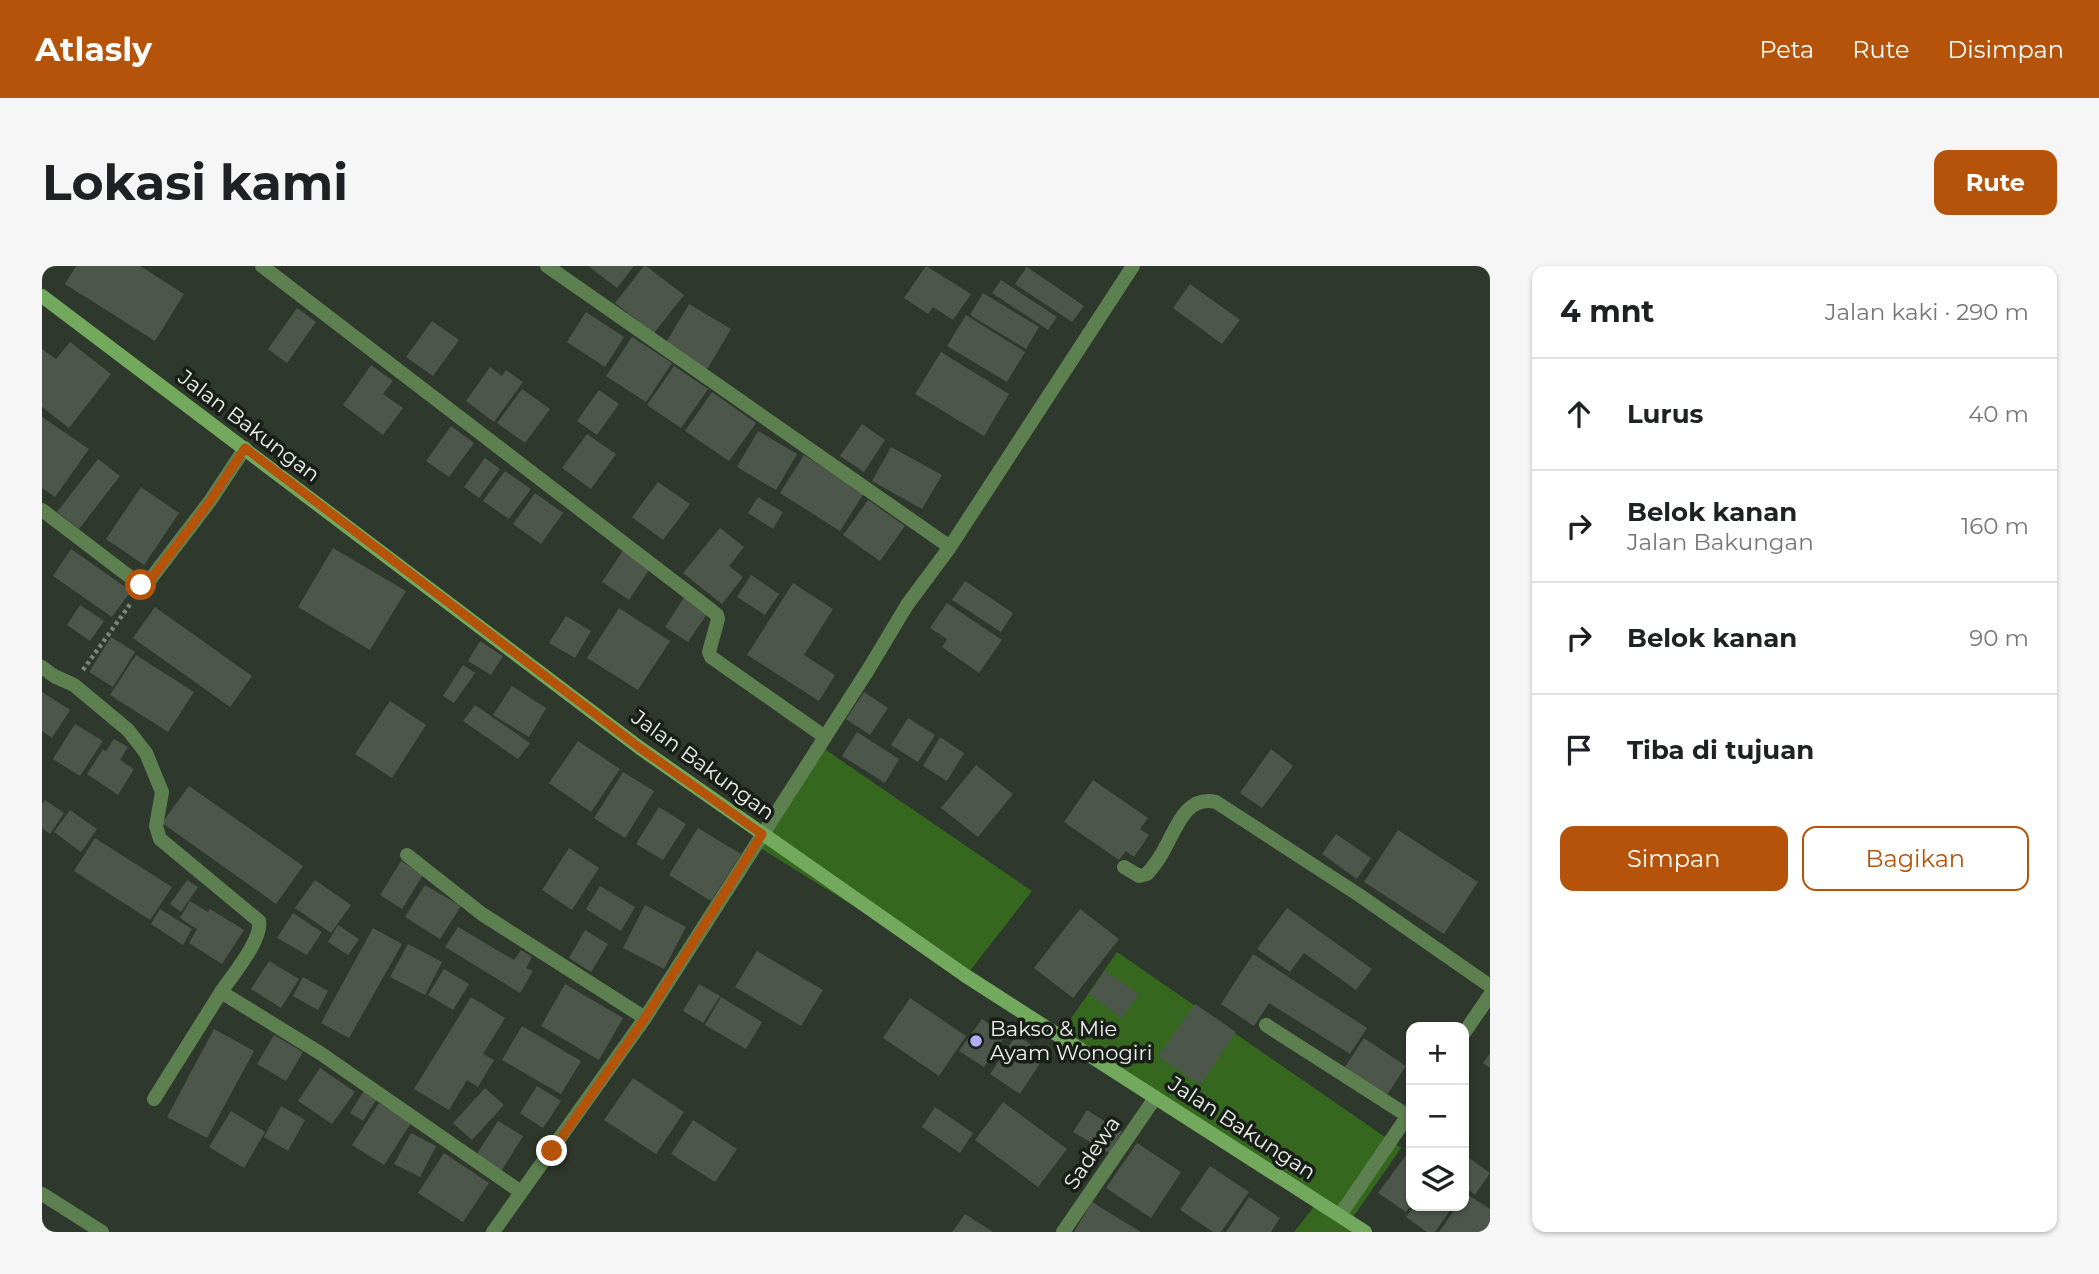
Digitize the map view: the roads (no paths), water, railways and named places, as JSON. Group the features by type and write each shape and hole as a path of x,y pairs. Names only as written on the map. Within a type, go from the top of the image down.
{"street":[{"path":"262,266 717,615 709,652 711,657 825,737"},
{"path":"547,266 950,547"},
{"path":"493,1232 645,1018 907,605 950,547 1128,268"},
{"name":"Jalan Bakungan","path":"42,296 640,748 966,976 1365,1232"},
{"path":"42,510 141,585 146,585 210,501 245,448"},
{"path":"42,667 74,685 128,730 146,753 162,792 156,826 160,839 260,921 261,929 251,947 153,1099"},
{"path":"1124,867 1139,876 1147,874 1189,808 1203,801 1216,802 1359,895 1490,986"},
{"path":"407,855 482,914 645,1018"},
{"path":"221,992 320,1053 521,1192"},
{"path":"1469,1026 1490,995"},
{"path":"1266,1025 1406,1112"},
{"name":"Sadewa","path":"1063,1232 1155,1098"},
{"path":"1340,1215 1406,1120"},
{"path":"42,1194 102,1232"}],"place":[{"name":"Bakso & Mie Ayam Wonogiri","path":"976,1041"}]}
